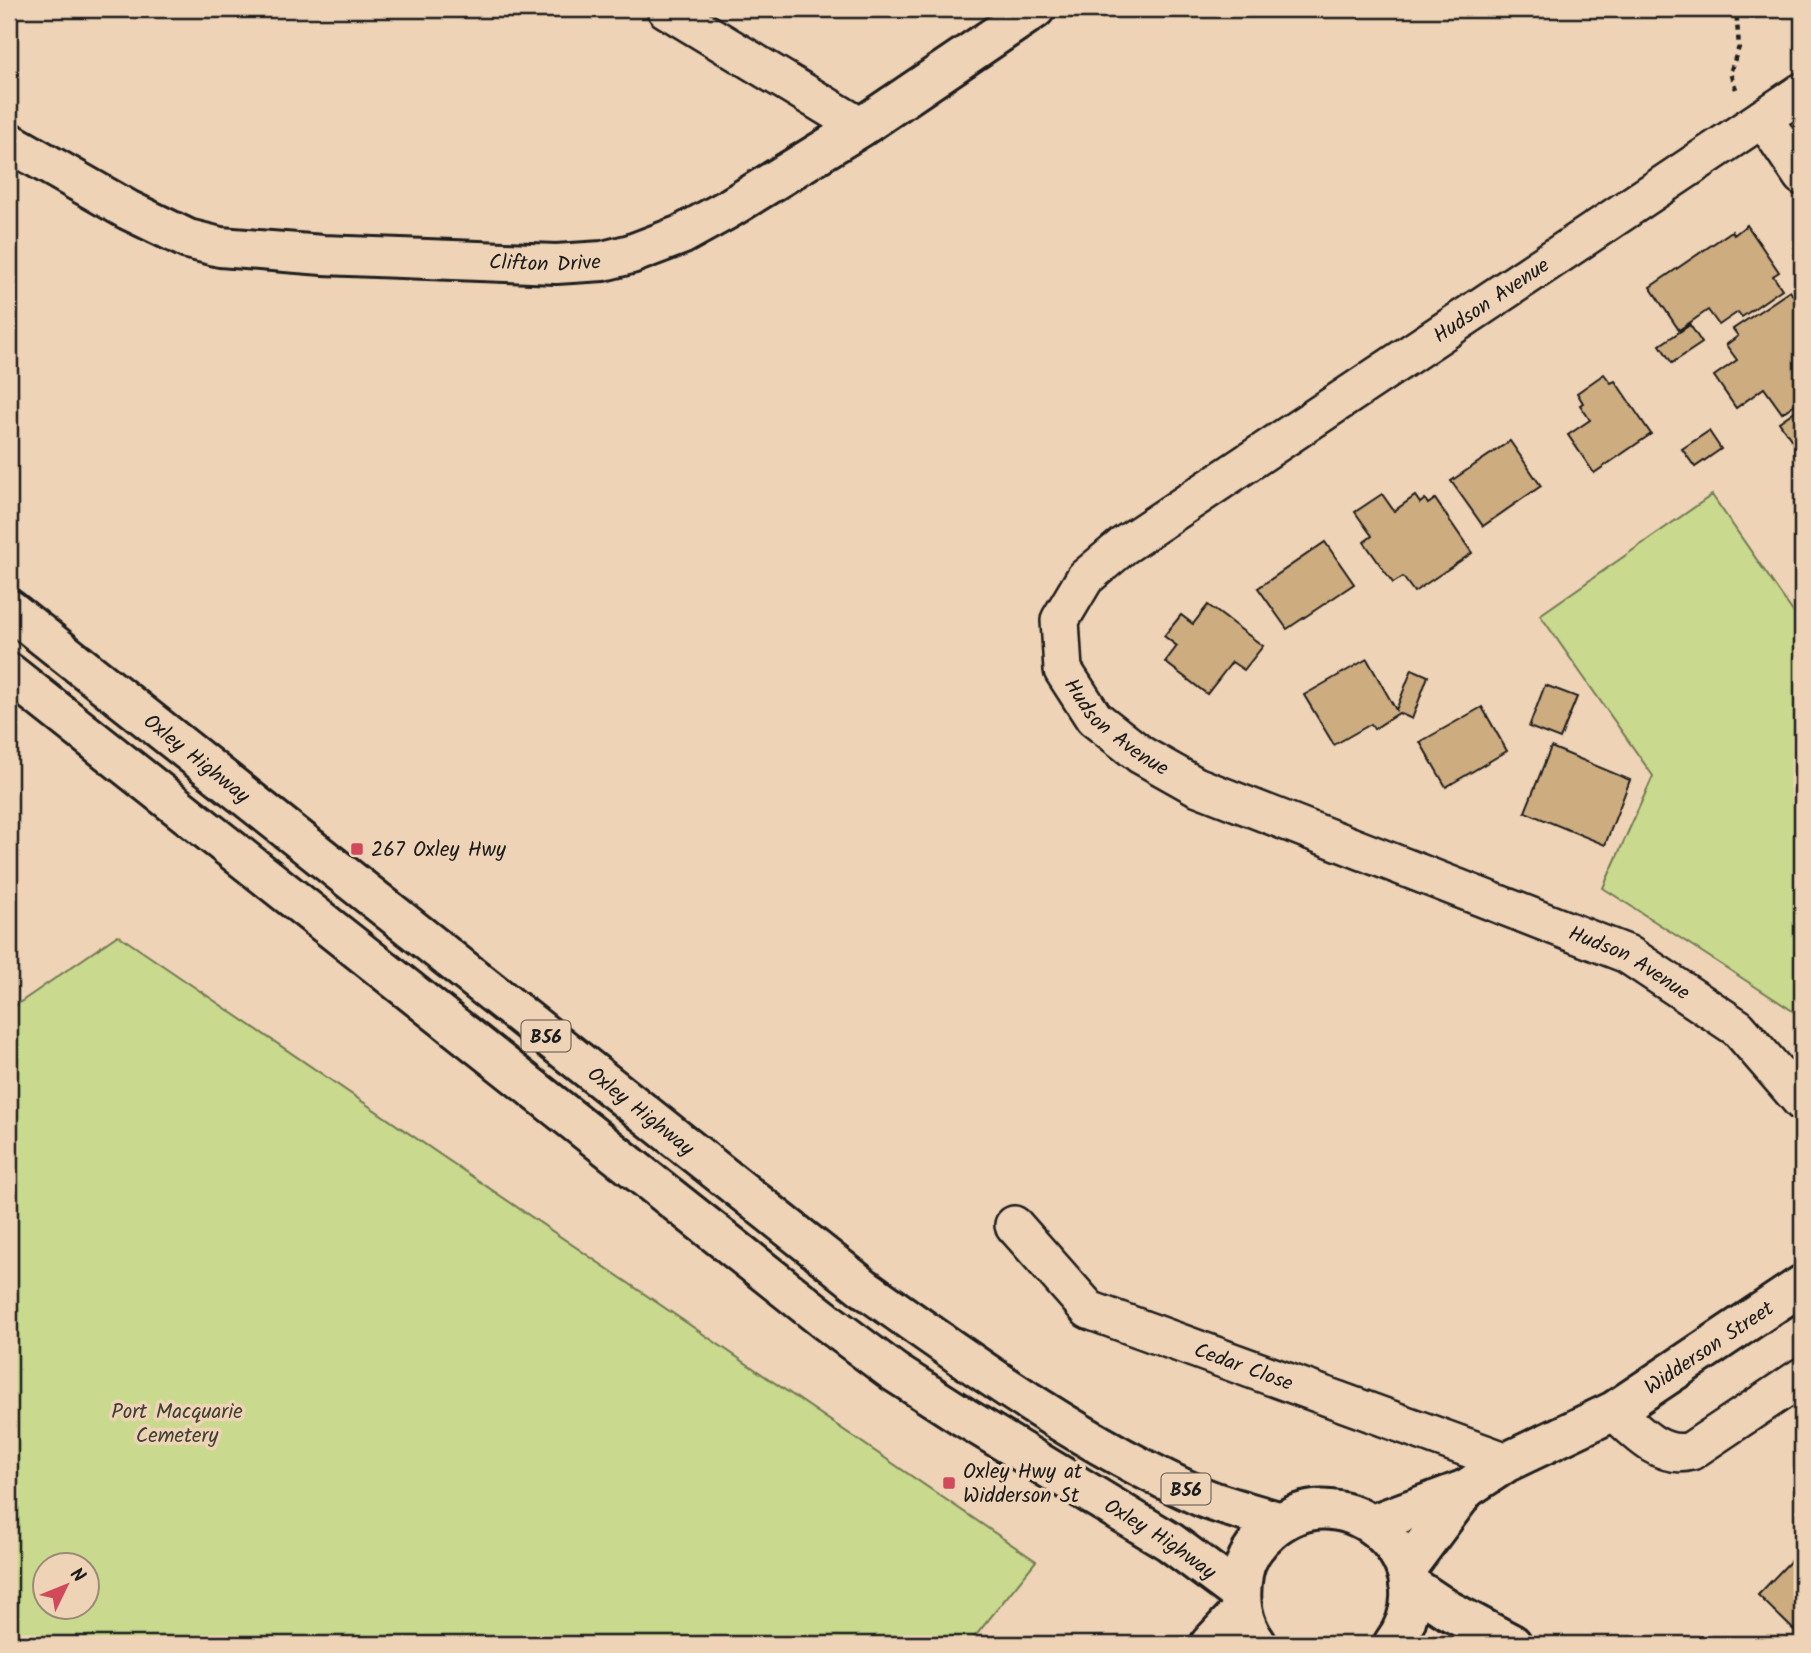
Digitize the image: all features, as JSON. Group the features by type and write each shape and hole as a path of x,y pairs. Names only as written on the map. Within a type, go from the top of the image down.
{"main road":[{"name":"Clifton Drive","path":"9,142 128,210 188,239 220,247 323,255 556,264 603,261 631,254 681,235 728,209 861,127 1035,9"},
{"name":"Oxley Highway","path":"9,609 863,1287 1021,1396 1146,1471 1208,1499 1281,1522"},
{"name":"Oxley Highway","path":"9,673 826,1321 894,1372 964,1417 1170,1542 1246,1617"},
{"name":"Widderson Street","path":"1372,1524 1466,1489 1507,1462 1614,1411 1802,1285"},
{"name":"Widderson Street","path":"1408,1576 1466,1489"},
{"path":"1210,1644 1246,1617 1245,1566 1259,1541 1281,1522 1303,1512 1327,1509 1350,1514 1372,1524 1398,1552 1408,1576 1409,1611 1400,1635 1393,1644"},
{"path":"1408,1576 1448,1610 1512,1644"}],"street":[{"path":"667,9 861,127"},
{"name":"Hudson Avenue","path":"1802,92 1123,546 1085,579 1060,620 1063,670 1094,718 1141,755 1196,786 1627,954 1738,1028 1802,1102"},
{"path":"1763,118 1802,176"},
{"name":"Cedar Close","path":"1014,1225 1089,1310 1507,1462"},
{"path":"1614,1411 1658,1448 1683,1453 1691,1451 1802,1377"}],"path":[{"path":"1736,9 1739,47 1730,73 1736,90 1763,118"}],"green space":[{"path":"1712,495 1802,625 1802,1017 1603,888 1653,776 1540,615"},
{"name":"Port Macquarie Cemetery","path":"118,935 1036,1561 969,1644 9,1644 9,1010"}],"building":[{"path":"1747,225 1779,272 1773,276 1782,289 1742,317 1738,312 1719,325 1708,310 1679,330 1650,287 1732,231 1734,235"},
{"path":"1790,291 1802,309 1802,399 1782,413 1764,388 1736,408 1714,376 1737,360 1726,345 1738,336 1733,329"},
{"path":"1690,325 1702,343 1672,363 1660,345"},
{"path":"1604,374 1611,383 1615,381 1651,434 1594,473 1568,435 1590,420 1580,405 1583,403 1577,393"},
{"path":"1802,406 1802,455 1779,422"},
{"path":"1709,431 1721,449 1695,467 1682,449"},
{"path":"1510,441 1541,486 1483,526 1451,481"},
{"path":"1382,494 1394,511 1415,496 1420,503 1425,499 1428,504 1435,499 1472,553 1414,592 1403,577 1393,583 1364,542 1372,536 1355,512"},
{"path":"1325,542 1354,584 1287,629 1258,588"},
{"path":"1208,605 1263,646 1244,670 1232,662 1207,694 1165,662 1177,646 1164,636 1181,615 1193,624"},
{"path":"1367,659 1396,710 1412,669 1428,676 1412,719 1399,713 1374,729 1371,724 1334,745 1304,695"},
{"path":"1545,685 1577,697 1560,739 1529,727"},
{"path":"1482,707 1507,751 1446,787 1420,742"},
{"path":"1551,747 1630,780 1605,845 1525,812"},
{"path":"1802,1549 1802,1638 1758,1595"}],"place":[{"name":"267 Oxley Hwy","path":"357,849"},
{"name":"Oxley Hwy at Widderson St","path":"949,1483"}]}
